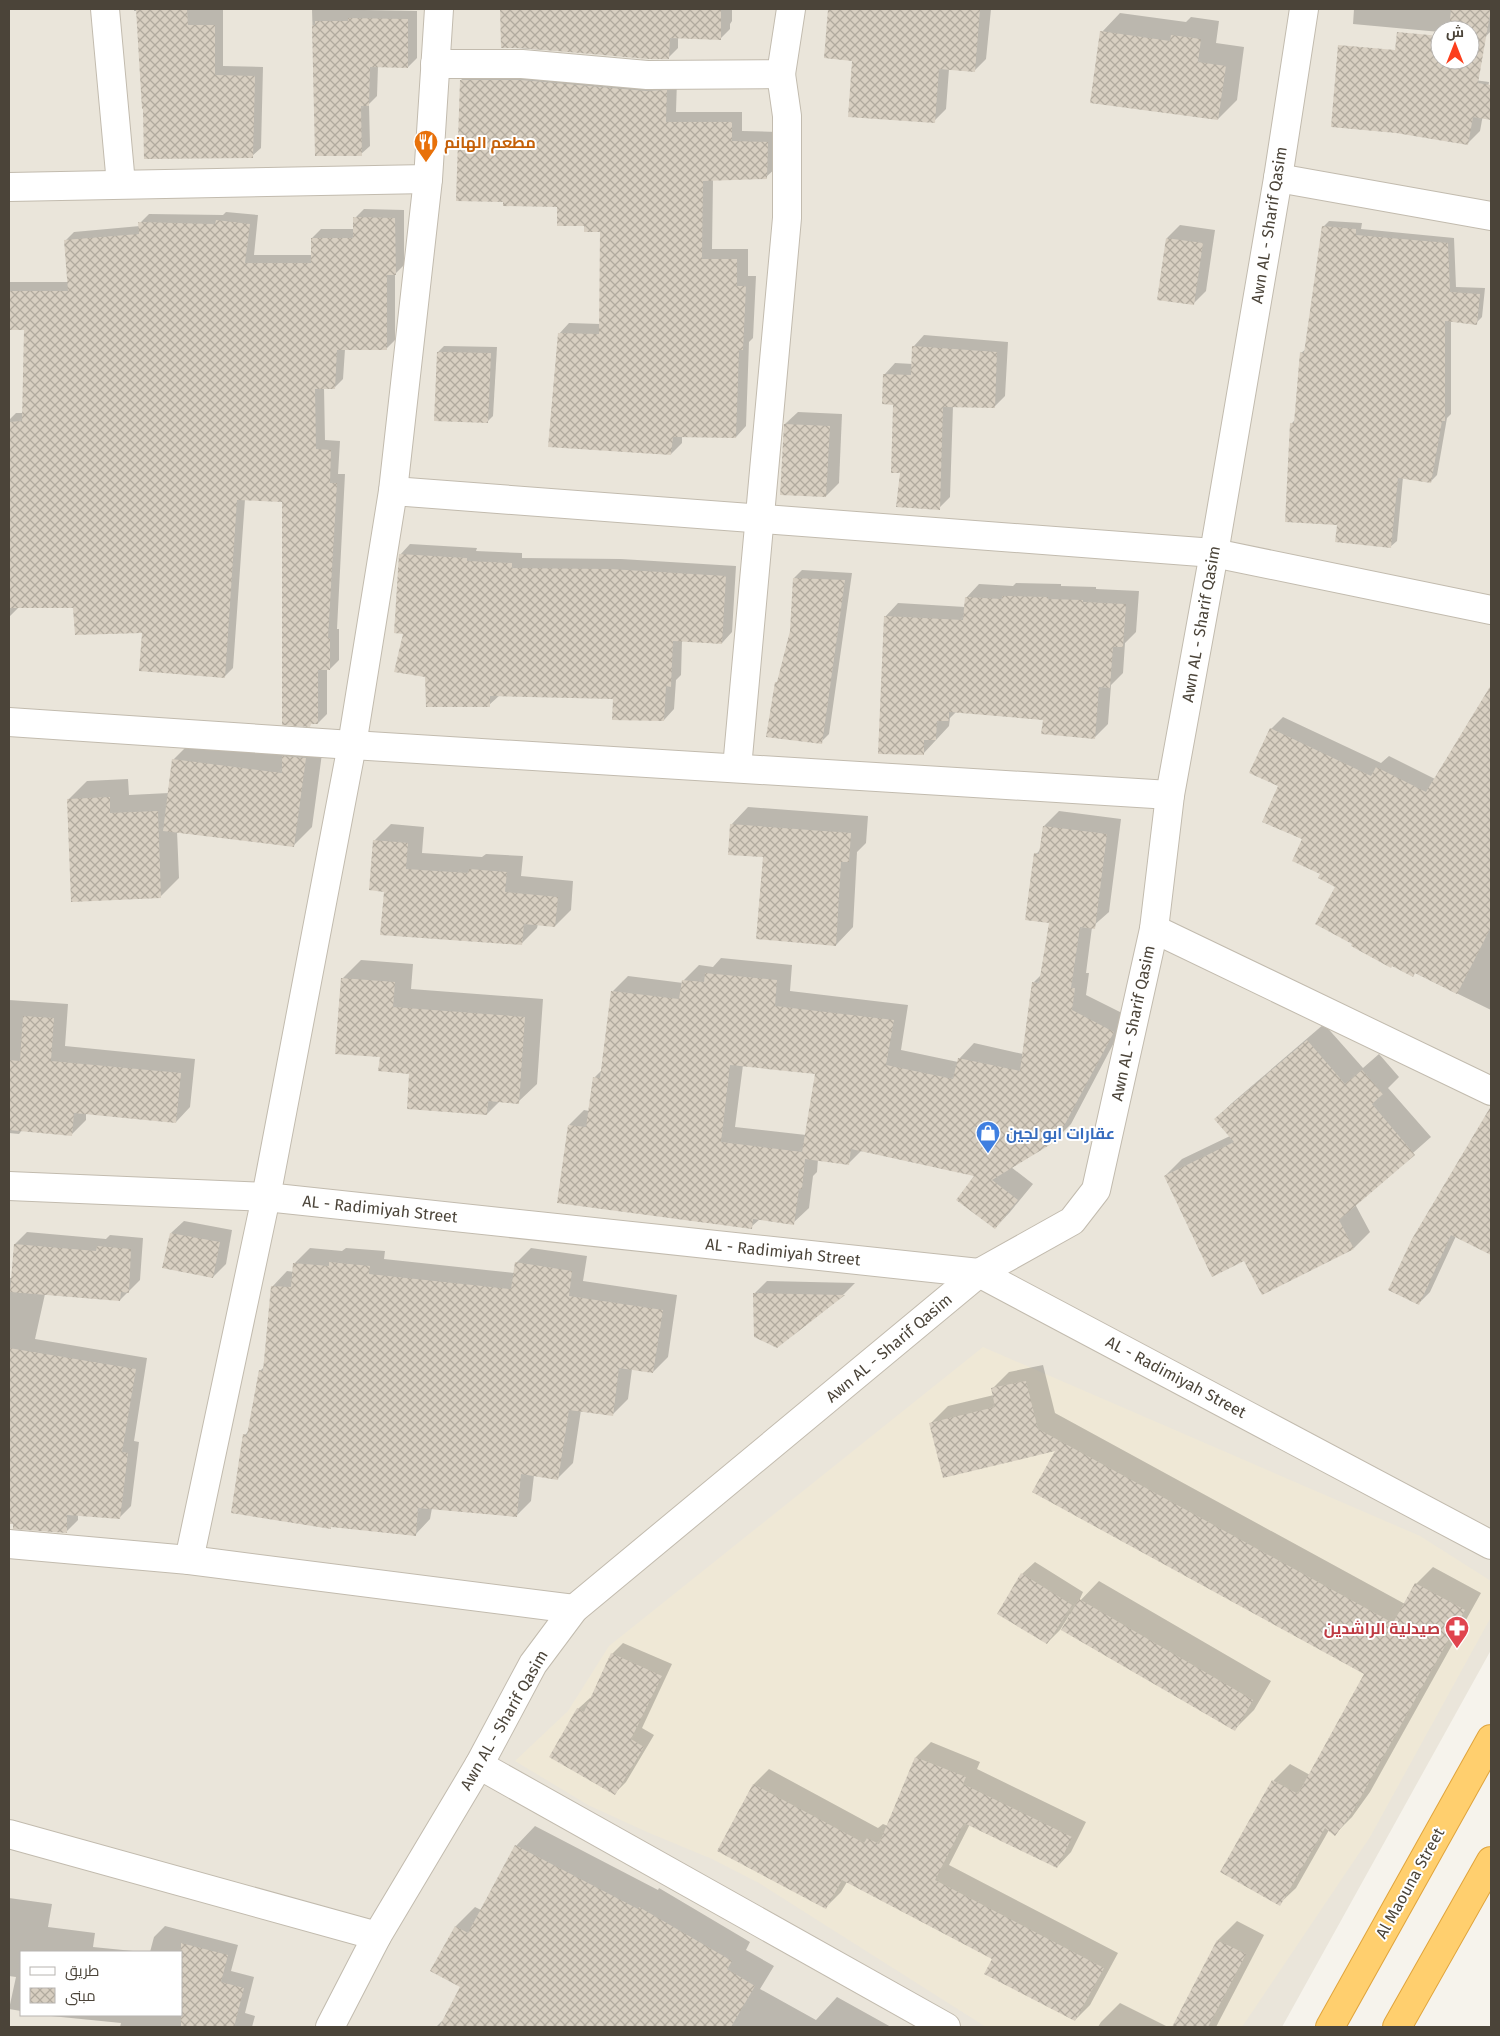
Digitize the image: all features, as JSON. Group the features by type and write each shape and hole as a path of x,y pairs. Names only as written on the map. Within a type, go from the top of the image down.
{"highway":[{"name":"Al Maouna Street","path":"1330,2027 1491,1738"},
{"path":"1397,2027 1491,1861"}],"street":[{"path":"105,9 121,184"},
{"path":"189,1560 266,1197 352,745 393,491 428,179 439,9"},
{"path":"737,768 787,218 787,116 781,74 791,9"},
{"name":"Awn AL - Sharif Qasim","path":"330,2027 377,1936 479,1765 533,1664 574,1609 979,1273 1072,1221 1096,1190 1154,929 1170,795 1214,553 1278,178 1304,9"},
{"path":"435,64 522,64 646,75 781,74"},
{"path":"1278,178 1491,216"},
{"path":"9,187 428,179"},
{"path":"393,491 1214,553 1491,610"},
{"path":"9,722 1170,795"},
{"path":"1154,929 1491,1091"},
{"name":"AL - Radimiyah Street","path":"9,1186 266,1197 979,1273 1491,1545"},
{"path":"9,1544 189,1560 574,1609"},
{"path":"479,1765 946,2027"},
{"path":"9,1834 377,1936"}],"shaded area":[{"path":"9,9 1491,9 1491,1650 1282,2027 9,2027"},
{"path":"983,1347 1420,1536 1491,1581 1491,1617 1370,1837 1242,2027 986,2027 759,1883 712,1859 588,1805 515,1761 568,1711 609,1646"}],"building":[{"path":"136,9 187,9 188,25 215,25 215,75 255,76 253,158 144,159 143,109"},
{"path":"500,9 721,9 721,40 670,38 669,59 501,48"},
{"path":"828,9 980,9 975,72 939,69 935,123 848,117 852,61 824,58"},
{"path":"1451,9 1491,9 1478,83 1491,85 1491,120 1473,117 1468,145 1396,133 1331,127 1338,45 1395,50 1397,32 1430,35 1430,70 1480,70 1480,20 1450,20"},
{"path":"348,18 408,19 408,68 370,67 369,106 361,106 362,156 315,156 312,25 315,25 315,21 348,21"},
{"path":"1100,31 1170,41 1171,35 1201,39 1198,62 1226,66 1218,120 1090,103"},
{"path":"460,80 521,80 646,91 667,90 666,122 732,122 732,141 768,142 767,179 703,181 702,259 737,259 737,286 746,286 743,350 739,350 736,438 673,437 671,455 548,447 558,333 599,334 600,232 584,232 584,226 557,226 557,207 503,206 503,202 456,201"},
{"path":"353,217 395,218 396,275 387,275 387,350 337,350 335,389 315,389 316,449 331,450 330,483 337,483 328,638 330,638 330,670 318,670 318,724 311,724 310,727 282,725 282,502 237,500 225,678 139,671 142,633 75,635 73,608 9,608 9,422 22,421 24,330 9,330 9,291 68,291 64,240 139,234 138,222 215,224 216,220 250,224 245,263 311,263 311,238 353,238"},
{"path":"1322,226 1356,229 1356,235 1448,243 1450,292 1480,294 1477,325 1445,321 1445,421 1442,421 1431,483 1398,478 1391,548 1335,542 1337,525 1285,522 1290,423 1294,423 1300,352 1304,353"},
{"path":"1166,238 1203,243 1194,305 1157,300"},
{"path":"912,346 997,352 995,408 943,407 940,510 896,507 900,473 891,473 893,405 882,404 883,374 911,375"},
{"path":"437,352 491,353 488,423 434,421"},
{"path":"784,424 830,426 826,497 780,495"},
{"path":"399,554 467,558 467,561 512,563 512,568 610,569 726,576 722,644 673,641 671,687 666,686 664,721 612,720 613,699 490,696 490,707 426,707 425,677 394,672 403,634 394,633"},
{"path":"793,578 845,580 822,744 766,737 775,682 777,682 790,631"},
{"path":"1002,596 1048,597 1048,599 1126,604 1123,647 1113,647 1110,688 1099,687 1095,739 1041,734 1043,720 949,712 949,721 937,721 936,740 924,740 924,755 878,754 884,616 963,620 965,597 1002,599"},
{"path":"1491,685 1491,927 1457,994 1415,973 1413,977 1392,966 1391,968 1315,924 1335,887 1318,878 1320,874 1292,861 1302,839 1262,822 1278,786 1249,773 1270,728 1371,776 1376,767 1426,792"},
{"path":"282,756 306,758 294,847 163,831 172,759 282,773"},
{"path":"110,797 110,813 158,811 161,898 71,902 67,799"},
{"path":"730,824 851,833 849,862 841,862 836,946 756,939 763,857 728,855"},
{"path":"1043,826 1107,834 1095,929 1080,927 1071,988 1075,988 1072,1010 1114,1032 1056,1141 992,1180 1018,1200 995,1229 956,1200 974,1176 851,1149 849,1165 805,1159 802,1189 799,1189 794,1225 753,1219 752,1229 557,1203 568,1125 586,1127 593,1077 600,1078 611,991 679,999 682,980 704,982 705,973 777,980 775,1006 894,1020 886,1065 953,1079 958,1058 1020,1071 1032,982 1039,983 1049,923 1025,920 1034,853 1039,854","holes":["730,1065 815,1074 802,1152 721,1142"]},
{"path":"373,840 408,843 406,869 468,873 469,869 507,872 505,892 558,897 555,927 524,924 522,945 380,935 384,892 369,890"},
{"path":"341,978 395,982 393,1007 525,1017 519,1104 488,1101 487,1115 407,1109 409,1074 378,1071 380,1057 335,1054"},
{"path":"23,1016 54,1018 51,1061 181,1073 176,1123 74,1113 72,1136 9,1130 9,1060 20,1061"},
{"path":"1307,1040 1345,1084 1362,1070 1383,1094 1372,1104 1415,1155 1339,1220 1354,1249 1262,1295 1244,1261 1212,1277 1164,1176 1234,1142 1214,1119"},
{"path":"1491,1106 1491,1255 1451,1235 1419,1305 1388,1290 1412,1239"},
{"path":"170,1233 220,1242 213,1278 162,1268"},
{"path":"14,1244 96,1251 97,1246 131,1249 129,1293 121,1292 120,1301 10,1292"},
{"path":"329,1262 370,1266 369,1274 511,1289 515,1262 572,1271 569,1296 663,1310 653,1373 619,1368 613,1416 569,1410 558,1480 521,1474 517,1517 418,1508 416,1536 331,1527 331,1529 231,1513 243,1434 247,1435 259,1370 263,1371 271,1286 291,1287 293,1263 329,1266"},
{"path":"753,1293 845,1295 777,1348 754,1337"},
{"path":"9,1348 136,1369 122,1452 128,1453 120,1519 67,1515 67,1533 13,1529 13,1524 9,1524"},
{"path":"1026,1381 1038,1429 1393,1623 1415,1583 1465,1610 1353,1811 1335,1836 1325,1828 1280,1906 1220,1872 1272,1780 1298,1794 1364,1674 1032,1492 1055,1451 943,1478 929,1423 995,1407 991,1388"},
{"path":"1021,1573 1072,1605 1047,1644 997,1614"},
{"path":"1079,1599 1253,1700 1235,1731 1061,1630"},
{"path":"611,1653 662,1676 631,1739 644,1747 615,1795 549,1757 577,1708 584,1712"},
{"path":"915,1757 966,1777 963,1784 1072,1837 1057,1868 964,1823 935,1880 1104,1968 1075,2021 984,1974 992,1959 842,1880 826,1909 717,1851 753,1784 864,1843 867,1838 879,1844"},
{"path":"515,1845 638,1909 639,1907 732,1961 727,1969 755,1986 731,2027 439,2027 460,1987 430,1971 455,1926 468,1933"},
{"path":"1217,1940 1246,1954 1208,2027 1172,2027"},
{"path":"181,1943 228,1955 221,1982 244,1988 234,2027 181,2027"}],"place":[{"name":"مطعم الهانم","path":"426,163"},
{"name":"عقارات ابو لجين","path":"988,1154"},
{"name":"صيدلية الراشدين","path":"1457,1649"}]}
